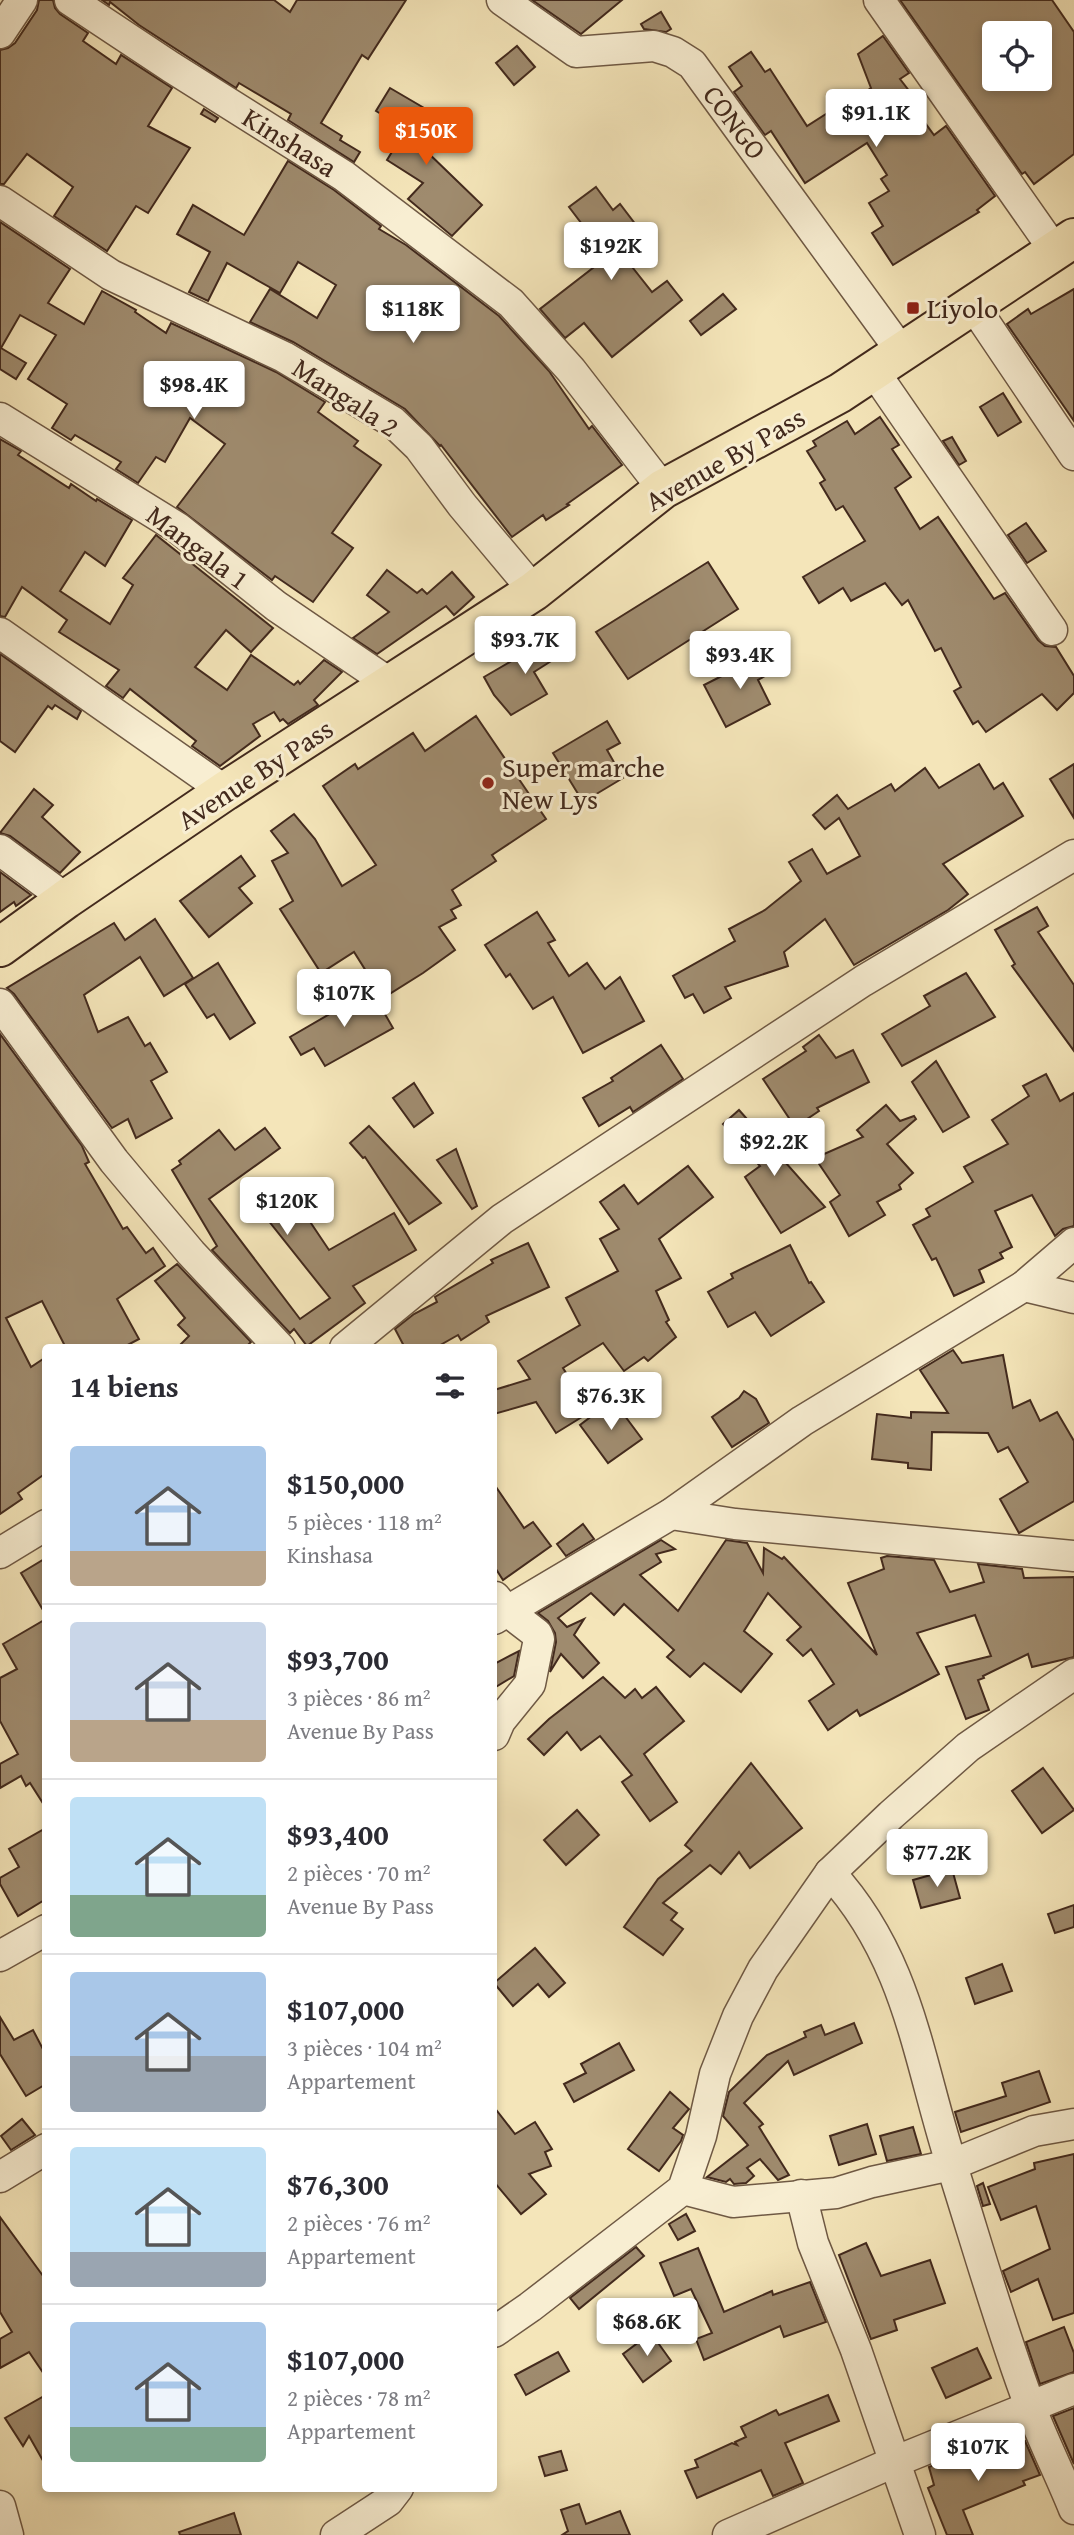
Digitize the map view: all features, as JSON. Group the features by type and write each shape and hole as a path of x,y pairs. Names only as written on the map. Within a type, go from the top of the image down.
{"highway":[{"name":"Avenue By Pass","path":"0,947 66,898 225,791 534,591 663,489 840,393 1065,245"}],"street":[{"path":"0,33 22,0"},
{"name":"Kinshasa","path":"70,0 171,68 344,176 511,303 571,370 663,489"},
{"name":"CONGO","path":"502,0 576,52 654,46 673,52 692,64 887,360 1052,630"},
{"path":"879,0 1065,245"},
{"name":"Mangala 2","path":"0,201 111,275 284,357 393,422 419,447 462,505 534,591"},
{"path":"973,304 1074,455"},
{"name":"Mangala 1","path":"0,418 178,528 276,606 392,685"},
{"path":"0,633 225,791"},
{"path":"0,850 66,898"},
{"path":"350,1344 502,1219 863,981 1074,855"},
{"path":"0,1004 122,1172 191,1253 276,1344"},
{"path":"497,1728 530,1684 539,1639 537,1634 498,1608 671,1514 802,1421 1024,1286 1074,1242"},
{"path":"1024,1286 1074,1298"},
{"path":"671,1514 735,1524 1074,1556"},
{"path":"0,1553 42,1527"},
{"path":"497,2330 683,2189 701,2136 715,2074 738,2016 763,1969 830,1873 968,1747 1074,1674"},
{"path":"830,1873 853,1898 870,1924 900,1986 951,2165 1030,2407 1074,2509"},
{"path":"0,1956 42,1932"},
{"path":"683,2189 733,2202 836,2193 872,2182 951,2165 1034,2132 1074,2124"},
{"path":"0,2177 42,2151"},
{"path":"801,2195 813,2243 879,2412 920,2535"},
{"path":"728,2535 894,2462 1074,2389"},
{"path":"337,2535 388,2501 395,2492"}],"building":[{"path":"39,0 53,0 60,14 88,33 83,41 116,64 121,55 172,88 148,126 190,148 148,213 136,206 107,251 54,216 73,187 27,154 4,184 0,184 0,50 15,43 37,10"},
{"path":"102,0 274,0 290,12 297,0 406,0 368,59 362,55 321,123 342,136 340,140 360,152 354,162 288,120 291,114 239,83 236,88 139,25 110,2 109,5"},
{"path":"532,0 622,0 581,34"},
{"path":"900,0 1052,0 1074,32 1074,154 1034,184 1025,172 1022,174"},
{"path":"661,12 671,29 666,32 644,29 641,24"},
{"path":"883,36 909,73 900,79 917,101 912,105 934,135 946,126 995,196 977,210 979,212 893,265 872,233 883,226 869,203 889,191 881,179 887,175 867,143 805,183 771,131 765,135 734,92 742,86 729,67 751,52 765,72 770,69 807,126 840,105 842,108 871,88 858,54"},
{"path":"517,46 535,67 514,85 496,63"},
{"path":"390,88 431,112 418,133 426,138 421,146 482,205 452,236 408,199 423,183 387,160 406,129 376,111"},
{"path":"204,109 218,118 215,122 201,114"},
{"path":"288,161 334,190 381,226 379,229 406,245 499,316 549,371 589,429 592,426 622,465 567,504 569,505 546,520 543,515 512,537 441,445 405,409 293,342 250,322 270,289 317,318 336,285 298,262 280,293 227,263 208,301 189,292 210,252 177,234 193,205 244,235"},
{"path":"596,187 613,210 620,204 652,246 629,263 652,292 667,281 682,300 612,357 584,323 565,338 540,309 607,257 569,207"},
{"path":"0,222 70,269 48,303 84,324 102,291 136,310 135,312 166,333 171,323 276,372 325,402 318,412 358,441 354,446 381,465 332,533 353,548 313,602 275,576 272,580 177,507 225,444 190,418 165,462 156,457 138,483 116,469 121,462 75,435 71,440 52,428 67,404 28,379 56,335 20,315 1,348 26,363 16,379 0,369"},
{"path":"1074,289 1074,421 1007,324 1028,309 1031,314"},
{"path":"723,294 736,309 701,335 690,321"},
{"path":"1003,393 1021,422 998,436 980,407"},
{"path":"880,417 899,445 892,449 911,477 895,488 920,529 938,517 994,599 1005,593 1038,640 1045,646 1056,647 1074,676 1074,693 1057,710 1042,694 986,732 978,721 973,724 954,691 961,687 941,648 935,651 908,600 902,605 885,583 851,601 843,588 819,603 803,577 865,541 843,506 836,510 820,483 825,480 807,451 816,446 813,441 847,421 855,434"},
{"path":"952,437 966,461 959,465 943,441"},
{"path":"0,439 21,451 18,455 69,488 71,484 132,520 105,566 85,552 60,591 110,624 133,585 123,578 156,535 273,628 251,652 226,630 195,667 227,690 251,655 294,685 298,681 300,684 324,660 342,672 314,700 318,705 288,724 283,719 280,721 274,712 253,724 260,736 220,766 192,746 196,741 130,689 123,698 106,686 119,670 59,632 67,620 22,587 5,617 0,616"},
{"path":"1026,523 1046,551 1027,563 1008,535"},
{"path":"708,562 738,609 628,679 596,632"},
{"path":"387,570 417,593 422,589 427,594 452,572 474,597 454,615 446,606 377,654 353,638 389,612 367,595"},
{"path":"560,633 570,649 534,672 547,694 511,715 494,695 484,677"},
{"path":"0,654 81,711 77,719 55,705 52,709 48,706 15,752 0,741"},
{"path":"763,655 772,672 758,680 770,704 726,727 704,685"},
{"path":"476,716 546,819 492,855 496,861 452,890 461,905 451,910 456,918 439,927 455,950 423,973 383,998 354,952 321,973 280,909 293,901 272,861 288,853 271,831 294,814 315,839 342,886 376,865 323,786 355,764 358,769 413,733 425,751"},
{"path":"607,721 620,743 607,750 623,778 583,802 553,753"},
{"path":"979,764 994,789 1003,783 1023,816 943,864 968,894 948,910 854,965 825,919 784,952 788,966 725,987 731,998 704,1013 693,994 685,998 673,976 735,941 729,929 765,910 801,881 789,862 812,849 827,874 860,856 839,818 825,829 813,815 837,795 848,809 891,784 895,791 925,768 939,788"},
{"path":"1074,764 1074,818 1050,779"},
{"path":"34,789 53,805 42,817 80,852 60,873 10,836 0,833"},
{"path":"241,856 255,876 239,888 252,903 209,937 180,901"},
{"path":"0,872 31,895 16,906 14,902 0,912"},
{"path":"1037,907 1048,926 1038,932 1074,985 1074,1051 1012,966 1015,964 995,930"},
{"path":"537,912 555,940 548,943 569,976 587,963 605,989 620,977 644,1021 583,1053 553,997 533,1009 510,974 506,977 485,945"},
{"path":"155,919 193,978 164,996 140,957 84,995 98,1032 128,1017 145,1046 150,1043 167,1072 151,1081 172,1118 136,1138 128,1119 112,1128 7,988 114,923 125,940"},
{"path":"218,963 255,1023 230,1039 214,1014 207,1018 185,984"},
{"path":"966,973 995,1017 902,1066 882,1034 930,1006 924,996"},
{"path":"371,990 393,1028 325,1066 314,1048 301,1055 290,1037"},
{"path":"0,1034 82,1146 89,1162 85,1164 123,1229 127,1227 146,1253 153,1248 165,1266 117,1299 139,1339 130,1344 64,1344 42,1301 6,1318 31,1367 42,1360 42,1476 18,1493 22,1499 0,1514"},
{"path":"819,1035 836,1058 853,1050 869,1082 817,1108 819,1111 795,1127 763,1079 806,1051 803,1047"},
{"path":"661,1045 683,1079 633,1112 630,1107 599,1126 583,1098 613,1081 611,1078"},
{"path":"936,1061 969,1117 943,1132 912,1082"},
{"path":"1046,1074 1060,1101 1074,1093 1074,1226 1063,1229 1055,1236 1032,1195 995,1211 1012,1247 1000,1253 1003,1258 979,1270 984,1282 954,1296 936,1258 932,1260 913,1225 930,1216 926,1209 973,1182 964,1167 1008,1144 992,1120 1029,1096 1023,1086"},
{"path":"414,1083 433,1113 414,1127 393,1098"},
{"path":"886,1105 900,1121 914,1116 916,1119 887,1144 913,1173 899,1185 901,1189 877,1202 885,1215 849,1236 830,1202 840,1195 815,1158 863,1137 857,1130"},
{"path":"739,1110 825,1207 781,1233 745,1177 760,1166 723,1124"},
{"path":"369,1126 441,1203 409,1224 365,1157 350,1143"},
{"path":"265,1128 280,1148 209,1199 300,1319 330,1298 260,1210 288,1189 329,1250 394,1213 416,1250 353,1286 365,1303 310,1344 305,1344 294,1329 290,1333 212,1250 217,1246 172,1170 181,1164 179,1161 219,1130 235,1150"},
{"path":"456,1149 477,1206 472,1209 437,1160"},
{"path":"688,1166 713,1197 659,1239 681,1278 656,1291 669,1320 666,1322 676,1337 648,1361 644,1357 624,1371 603,1343 563,1368 590,1412 556,1433 536,1402 497,1413 497,1389 530,1379 518,1361 580,1325 566,1298 618,1271 600,1239 619,1229 600,1202 624,1185 638,1204"},
{"path":"528,1243 549,1287 486,1316 489,1322 461,1340 458,1335 442,1344 403,1344 395,1329 414,1314 437,1302 435,1297 493,1263 491,1260"},
{"path":"790,1245 809,1283 811,1282 824,1302 771,1336 755,1312 728,1327 708,1292 733,1278 731,1274"},
{"path":"177,1264 251,1342 181,1344 189,1336 178,1325 185,1318 155,1281"},
{"path":"953,1350 962,1363 1003,1355 1013,1408 1030,1400 1040,1421 1057,1412 1074,1441 1074,1501 1019,1533 1000,1499 1028,1482 1008,1447 998,1452 988,1433 932,1432 931,1470 908,1468 908,1463 872,1459 877,1414 911,1418 911,1412 948,1413 920,1370"},
{"path":"744,1391 756,1399 769,1423 732,1447 712,1417 739,1398"},
{"path":"613,1400 642,1439 608,1463 580,1425"},
{"path":"497,1488 524,1528 533,1522 551,1546 503,1580 497,1571"},
{"path":"583,1524 594,1539 566,1556 557,1544"},
{"path":"661,1540 675,1549 656,1554 661,1562 640,1575 678,1611 726,1540 747,1543 763,1573 764,1548 782,1559 784,1557 877,1655 848,1583 884,1569 881,1558 887,1556 934,1560 950,1592 984,1582 978,1564 1022,1569 1024,1578 1074,1577 1074,1657 1032,1667 1028,1654 983,1676 984,1678 978,1680 989,1710 966,1719 946,1667 991,1656 975,1615 917,1633 939,1674 860,1716 857,1710 828,1730 809,1701 834,1684 811,1649 803,1656 787,1640 801,1627 768,1593 744,1631 772,1654 741,1692 704,1663 690,1677 667,1657 674,1650 624,1604 614,1615 591,1593 558,1618 567,1627 584,1619 574,1635 599,1663 583,1678 561,1654 550,1672 556,1642 555,1633 548,1621 538,1613"},
{"path":"42,1560 42,1608 21,1573"},
{"path":"42,1621 42,1802 30,1783 26,1786 21,1776 0,1788 0,1764 18,1754 0,1721 0,1678 17,1669 3,1644"},
{"path":"519,1651 514,1676 497,1686 497,1662"},
{"path":"603,1677 625,1698 635,1689 642,1698 656,1687 684,1721 644,1754 677,1802 650,1821 622,1782 632,1775 600,1736 581,1750 567,1732 544,1755 528,1739"},
{"path":"751,1763 802,1828 750,1868 739,1852 721,1874 710,1865 663,1903 677,1913 671,1920 683,1929 663,1955 624,1927 658,1879 692,1851 685,1845"},
{"path":"1043,1768 1074,1810 1042,1833 1012,1791"},
{"path":"577,1810 599,1835 566,1865 544,1840"},
{"path":"42,1830 42,1901 18,1916 0,1884 0,1878 19,1867 9,1849"},
{"path":"952,1869 960,1898 921,1908 913,1880"},
{"path":"1074,1905 1074,1927 1055,1933 1048,1914"},
{"path":"535,1948 565,1983 549,1997 538,1984 513,2006 497,1987 497,1980"},
{"path":"1002,1964 1012,1991 975,2004 966,1978"},
{"path":"0,2017 14,2040 33,2030 42,2047 42,2086 26,2096 0,2054"},
{"path":"854,2023 862,2043 794,2075 788,2061 744,2103 763,2124 759,2127 789,2175 778,2180 760,2159 747,2168 754,2176 746,2183 734,2184 730,2179 726,2182 707,2177 748,2145 723,2116 729,2092 767,2055 806,2037 804,2032 821,2025 825,2035"},
{"path":"619,2043 634,2070 574,2102 564,2084 586,2073 581,2064"},
{"path":"1039,2071 1050,2102 961,2132 955,2112 1006,2096 1002,2083"},
{"path":"670,2092 689,2109 673,2128 683,2135 681,2141 659,2171 628,2149"},
{"path":"497,2111 515,2134 535,2122 552,2149 545,2152 551,2166 529,2174 546,2194 521,2214 497,2186"},
{"path":"22,2119 35,2135 11,2150 1,2136"},
{"path":"867,2124 876,2154 839,2165 830,2136"},
{"path":"913,2127 921,2154 887,2161 880,2136"},
{"path":"1074,2154 1074,2313 1053,2320 1038,2279 1011,2292 1003,2271 1050,2249 1036,2206 1001,2220 988,2187 1035,2169 1034,2163"},
{"path":"983,2183 990,2204 983,2206 977,2186"},
{"path":"686,2214 695,2231 678,2240 669,2224"},
{"path":"0,2217 42,2275 42,2371 29,2352 0,2368 0,2339 12,2332 0,2312"},
{"path":"866,2243 881,2276 930,2260 945,2303 894,2320 897,2330 871,2339 839,2255"},
{"path":"636,2247 644,2256 579,2309 570,2298"},
{"path":"698,2248 724,2312 772,2291 773,2295 810,2282 826,2322 784,2337 780,2326 704,2360 696,2339 712,2333 691,2289 674,2296 660,2263"},
{"path":"1064,2327 1074,2353 1074,2372 1040,2384 1026,2342"},
{"path":"651,2333 671,2361 643,2382 623,2354"},
{"path":"977,2348 991,2378 946,2398 932,2368"},
{"path":"558,2352 569,2371 526,2395 515,2375"},
{"path":"828,2395 839,2421 785,2443 803,2483 773,2496 761,2470 697,2498 685,2471 698,2467 695,2460 732,2443 737,2445 735,2442 746,2437 741,2427 776,2410 779,2415"},
{"path":"42,2397 42,2459 29,2436 23,2446 5,2418"},
{"path":"1074,2408 1074,2464 1053,2416"},
{"path":"1025,2441 1040,2475 1023,2481 1025,2485 963,2510 973,2535 947,2535 928,2488 934,2485 929,2467 953,2457 955,2464 1009,2444 1010,2446"},
{"path":"561,2451 567,2470 545,2476 539,2457"},
{"path":"579,2504 586,2524 620,2511 630,2535 562,2535 568,2531 561,2510"},
{"path":"234,2513 241,2535 180,2535 179,2532"}],"place":[{"name":"Liyolo","path":"913,308"},
{"name":"Super marche New Lys","path":"488,783"}]}
